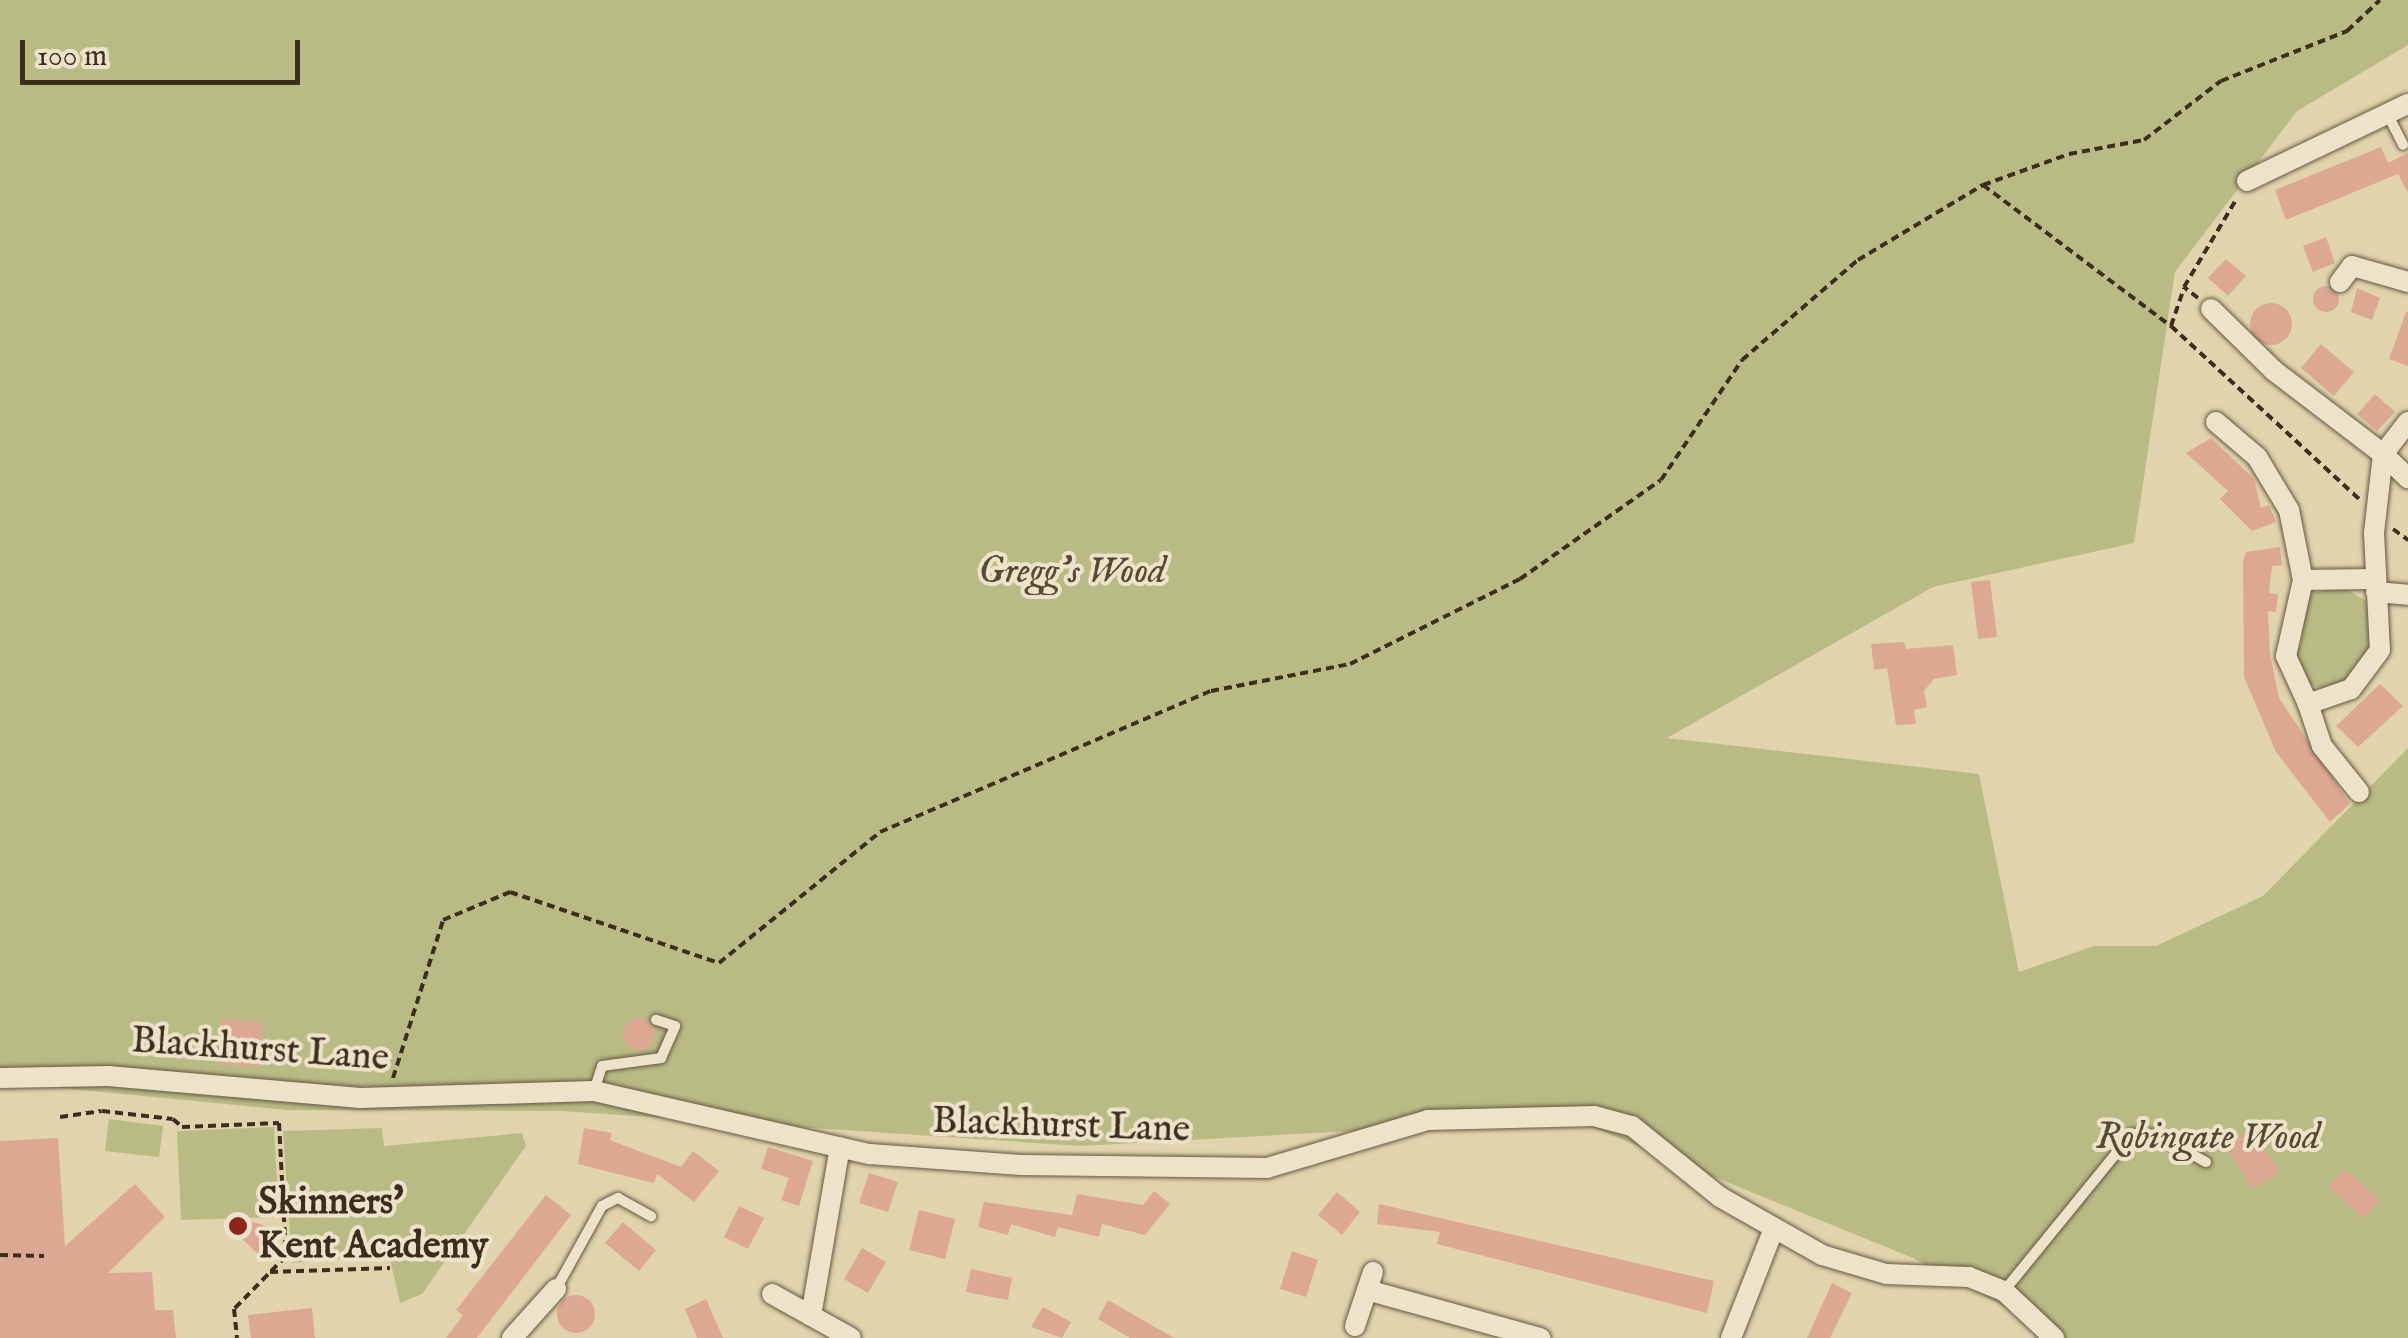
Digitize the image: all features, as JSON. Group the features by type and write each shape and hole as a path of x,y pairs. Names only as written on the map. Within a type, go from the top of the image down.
{"street":[{"path":"2246,181 2389,117 2408,104"},
{"path":"2340,282 2352,266 2408,282"},
{"path":"2211,309 2273,370 2383,454 2408,478"},
{"path":"2216,422 2257,457 2289,510 2303,580 2286,656 2322,746 2359,792"},
{"path":"2308,704 2351,689 2372,670 2380,650 2375,517 2383,454 2408,422"},
{"path":"2303,580 2375,585 2408,595"},
{"name":"Blackhurst Lane","path":"0,1078 108,1076 388,1097 594,1090 840,1147 1021,1165 1267,1168 1428,1120 1594,1116 1632,1126 1773,1231 1886,1274 1970,1277 2004,1291 2054,1338"},
{"path":"811,1316 840,1147"},
{"path":"1731,1338 1773,1231"},
{"path":"1355,1326 1370,1281 1540,1338"},
{"path":"512,1338 556,1289"},
{"path":"772,1294 851,1338"}],"lane":[{"path":"2389,117 2403,145"},
{"path":"594,1090 602,1066 661,1058 675,1026 656,1020"},
{"path":"2004,1291 2132,1134 2157,1135 2206,1162"},
{"path":"556,1289 602,1206 618,1198 651,1216"}],"path":[{"path":"388,1097 418,980 443,920 510,892 719,963 880,832 1211,692 1350,664 1520,580 1661,480 1742,360 1858,260 1983,185 2069,154 2144,140 2221,81 2347,31 2380,0"},
{"path":"2172,326 2184,287 2246,181"},
{"path":"1983,185 2172,326 2324,460 2375,517 2408,540"},
{"path":"2184,287 2211,309"},
{"path":"60,1117 102,1111 174,1119 182,1127 279,1123 286,1256 234,1309 237,1338"},
{"path":"0,1255 44,1256"},
{"path":"270,1272 390,1268"}],"green space":[{"name":"Gregg's Wood","path":"0,0 2408,0 2408,45 2297,111 2175,272 2134,543 1933,587 1667,738 1979,774 2019,972 2094,946 2156,946 2263,896 2408,748 2408,1338 2063,1338 1913,1258 1572,1119 1081,1146 561,1111 286,1110 0,1082"},
{"path":"2343,587 2369,603 2373,649 2348,683 2325,690 2307,683 2293,650 2301,645 2303,604 2312,593"},
{"path":"109,1119 163,1126 159,1157 105,1151"},
{"path":"274,1127 279,1217 181,1220 177,1131"},
{"path":"382,1128 384,1146 522,1133 526,1146 422,1294 400,1303 389,1255 292,1263 283,1131"}],"building":[{"path":"2381,147 2388,163 2408,153 2408,193 2398,174 2286,220 2275,190"},
{"path":"2326,237 2335,263 2313,272 2303,246"},
{"path":"2226,259 2246,276 2228,296 2208,278"},
{"path":"2326,286 2335,290 2339,299 2335,308 2326,312 2317,308 2313,299 2317,290"},
{"path":"2357,288 2380,298 2372,320 2351,312"},
{"path":"2271,303 2286,309 2292,324 2286,339 2271,345 2256,339 2250,324 2256,309"},
{"path":"2408,312 2408,366 2389,359"},
{"path":"2321,344 2354,372 2334,396 2301,368"},
{"path":"2375,394 2395,412 2377,431 2357,414"},
{"path":"2211,438 2254,479 2261,508 2269,505 2276,522 2252,531 2220,499 2228,491 2186,453"},
{"path":"2280,547 2282,565 2272,566 2269,593 2278,594 2276,612 2268,611 2270,654 2279,698 2350,804 2330,822 2276,752 2244,677 2243,561 2246,552"},
{"path":"1990,580 1997,637 1978,639 1971,582"},
{"path":"1904,642 1906,649 1953,645 1957,675 1934,679 1924,691 1927,707 1914,710 1916,724 1896,725 1887,668 1874,670 1871,644"},
{"path":"2380,684 2403,706 2358,747 2336,726"},
{"path":"639,1018 650,1023 655,1034 650,1045 639,1050 628,1045 623,1034 628,1023"},
{"path":"222,1019 263,1022 260,1067 219,1064"},
{"path":"584,1128 612,1133 610,1140 681,1167 693,1151 719,1171 694,1202 657,1174 654,1183 578,1164"},
{"path":"2253,1128 2280,1173 2252,1189 2225,1145"},
{"path":"58,1138 65,1246 135,1184 165,1217 108,1273 152,1272 155,1310 173,1310 176,1338 0,1338 0,1141"},
{"path":"768,1147 813,1161 799,1206 781,1200 789,1178 761,1169"},
{"path":"2345,1169 2380,1200 2364,1218 2328,1187"},
{"path":"869,1173 898,1182 888,1212 859,1203"},
{"path":"1154,1191 1170,1204 1145,1235 1102,1224 1099,1237 1058,1227 1055,1237 1011,1224 1008,1235 978,1227 984,1202 1072,1215 1077,1194 1143,1205"},
{"path":"1337,1192 1360,1212 1342,1235 1318,1215"},
{"path":"546,1195 571,1215 477,1338 446,1338 463,1315 456,1310"},
{"path":"1379,1204 1714,1281 1707,1313 1437,1244 1440,1232 1377,1224"},
{"path":"739,1206 764,1218 748,1249 724,1237"},
{"path":"919,1210 955,1219 945,1259 909,1250"},
{"path":"250,1221 272,1228 278,1247 265,1261 237,1234"},
{"path":"623,1222 656,1250 639,1271 605,1243"},
{"path":"862,1248 886,1262 868,1293 844,1279"},
{"path":"1292,1251 1318,1260 1306,1297 1280,1289"},
{"path":"971,1269 1012,1278 1008,1300 966,1292"},
{"path":"1832,1283 1852,1293 1830,1338 1807,1338"},
{"path":"576,1295 590,1300 595,1314 590,1328 576,1333 562,1328 557,1314 562,1300"},
{"path":"706,1299 723,1338 697,1338 685,1309"},
{"path":"1108,1300 1174,1338 1130,1338 1098,1319"},
{"path":"1043,1307 1071,1322 1062,1338 1031,1327"},
{"path":"312,1308 315,1338 251,1338 248,1315"}],"place":[{"name":"Skinners' Kent Academy","path":"238,1226"}],"park label":[{"name":"Robingate Wood","path":"2208,1139"}]}
